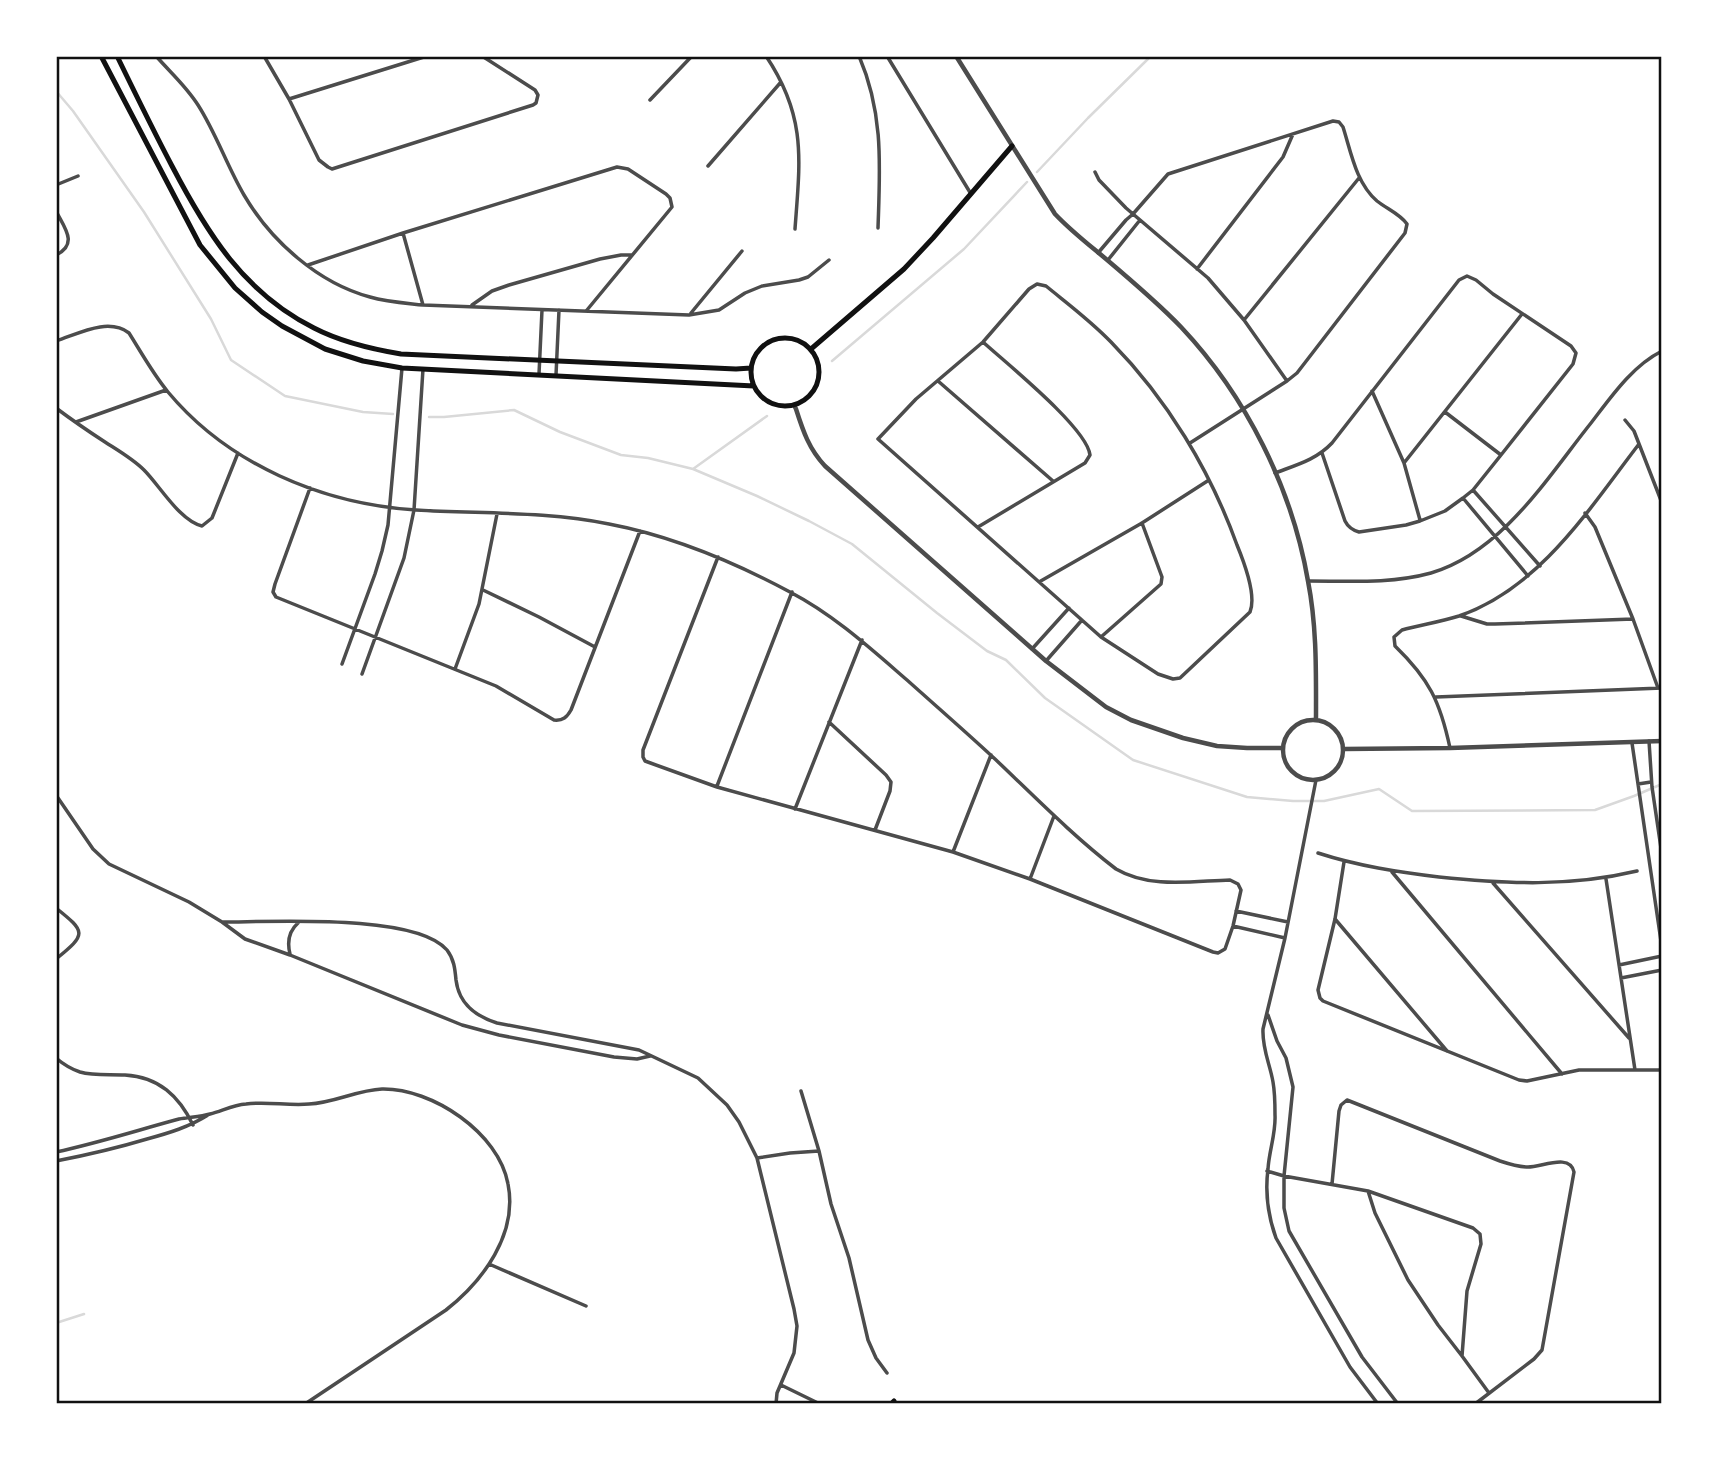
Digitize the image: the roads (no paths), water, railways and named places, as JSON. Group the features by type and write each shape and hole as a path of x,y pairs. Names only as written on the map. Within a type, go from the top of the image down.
{"main road":[{"path":"101,56 200,245 217,268 244,296 282,327 325,349 363,361 402,368 754,386"},
{"path":"117,56 197,213 223,252 263,294 314,328 347,342 401,354 751,368"},
{"path":"145,142 156,136"},
{"path":"811,349 904,269 1012,146"},
{"path":"784,338 794,339 811,349 819,367 819,377 811,395 803,402 784,407 775,405 759,394 754,386 751,368 758,352 765,345 784,338"}],"street":[{"path":"156,56 181,82 199,107 245,196 284,246 307,265 349,290 368,296 423,305 690,315 719,310 745,293 762,286 808,277 829,260"},
{"path":"264,56 319,160 328,167 337,168 536,103 538,95 535,90 482,56"},
{"path":"289,99 427,56"},
{"path":"650,100 692,56"},
{"path":"766,56 781,82 796,122 799,171 794,229"},
{"path":"859,56 870,84 879,130 878,228"},
{"path":"887,56 971,194"},
{"path":"956,56 1055,214 1181,327 1204,353 1244,409 1275,473 1297,528 1309,581 1314,625 1316,719"},
{"path":"708,166 781,82"},
{"path":"1098,253 1168,174 1333,121 1339,122 1343,127 1359,178 1375,200 1405,221 1407,229 1297,373 1190,443"},
{"path":"1197,269 1283,157 1294,133"},
{"path":"307,265 403,233 623,167 666,194 672,202 670,211 587,310"},
{"path":"1094,172 1133,214 1208,278 1244,320 1287,381"},
{"path":"56,185 78,176"},
{"path":"1244,320 1359,178"},
{"path":"56,211 69,240 64,251 56,255"},
{"path":"1108,260 1140,220"},
{"path":"403,233 423,305"},
{"path":"690,315 742,251"},
{"path":"471,306 482,297 509,285 600,258 632,255"},
{"path":"1275,473 1322,453 1464,277 1476,280 1571,346 1576,353 1575,359 1473,490 1445,511 1420,521 1406,526 1359,532 1350,528 1345,521 1322,453"},
{"path":"1033,286 1046,286 1118,349 1146,381 1190,443 1224,510 1244,564 1252,600 1250,612 1180,678 1173,679 1158,674 1101,637 878,439 916,399 983,342 1033,286"},
{"path":"539,374 542,310"},
{"path":"556,374 559,310"},
{"path":"1404,463 1522,314"},
{"path":"56,341 101,326 121,327 129,333 166,390 212,435 237,453 278,475 310,488 390,508 575,519 609,524 718,557 792,593 845,626 862,640 1103,859 1126,875 1164,882 1235,882 1241,890 1233,926 1222,952 1213,952 1030,879 953,852 717,787 645,761 643,754 652,727 718,557"},
{"path":"977,527 1085,463 1090,455 1088,445 1046,399 983,342"},
{"path":"1309,581 1388,581 1432,573 1465,558 1505,528 1613,394 1631,375 1662,351"},
{"path":"342,664 382,551 390,508 402,368"},
{"path":"362,674 404,558 414,510 423,369"},
{"path":"938,381 1053,481"},
{"path":"74,423 166,390"},
{"path":"1372,391 1404,463 1420,521"},
{"path":"794,405 807,441 817,457 1032,649 1106,707 1156,730 1217,746 1283,747"},
{"path":"56,408 74,423 129,457 185,516 197,525 202,526 212,518 237,453"},
{"path":"1445,412 1501,455"},
{"path":"1625,420 1634,431 1662,503"},
{"path":"1450,748 1436,697 1415,666 1395,646 1394,637 1402,630 1459,616 1497,597 1528,576 1559,546 1639,444"},
{"path":"1039,582 1142,523 1209,480"},
{"path":"310,488 275,584 274,595 278,599 496,686 554,720 565,718 571,710 639,531"},
{"path":"1473,490 1540,566"},
{"path":"1463,498 1528,576"},
{"path":"1436,697 1660,688 1595,527 1585,513"},
{"path":"455,670 483,590 497,514"},
{"path":"1101,637 1161,584 1162,577 1142,523"},
{"path":"483,590 595,647"},
{"path":"717,787 792,593"},
{"path":"1032,649 1069,608"},
{"path":"1459,616 1487,624 1633,619"},
{"path":"1046,661 1082,620"},
{"path":"795,809 862,640"},
{"path":"1316,719 1336,729 1344,749 1343,758 1333,774 1316,780 1305,779 1288,767 1283,747 1285,738 1297,723 1316,719"},
{"path":"829,722 891,782 875,831"},
{"path":"1649,741 1662,855"},
{"path":"1344,749 1662,741"},
{"path":"1632,742 1662,948"},
{"path":"953,852 991,755"},
{"path":"1316,780 1285,938 1263,1029 1262,1041 1273,1083 1275,1118 1267,1171 1268,1208 1276,1238 1350,1367 1378,1404"},
{"path":"1638,784 1652,784"},
{"path":"56,795 93,849 109,864 174,894 245,939 462,1025 499,1035 614,1057 637,1059 650,1056"},
{"path":"1030,879 1054,815"},
{"path":"1318,853 1344,862 1391,871 1493,883 1580,881 1637,871"},
{"path":"1344,862 1335,919 1318,990 1323,1001 1519,1080 1527,1081 1578,1070 1662,1069"},
{"path":"1391,871 1562,1074"},
{"path":"1606,878 1635,1071"},
{"path":"1493,883 1629,1038"},
{"path":"56,908 79,929 79,934 73,945 56,959"},
{"path":"1236,911 1288,922"},
{"path":"1335,919 1448,1052"},
{"path":"222,922 355,922 404,930 434,940 446,948 452,958 461,999 474,1013 485,1019 632,1047 681,1068 711,1089 733,1113 757,1158 789,1284 797,1326 794,1353 776,1404"},
{"path":"290,955 289,936 300,922"},
{"path":"1233,926 1285,938"},
{"path":"1619,965 1662,956"},
{"path":"1621,978 1662,970"},
{"path":"1267,1013 1286,1058 1293,1087 1284,1176 1284,1208 1289,1231 1362,1357 1398,1404"},
{"path":"56,1058 81,1072 129,1075 150,1080 172,1094 193,1125"},
{"path":"56,1152 244,1104 312,1104 380,1089 404,1091 434,1102 464,1119 480,1133 494,1149 504,1168 510,1193 506,1227 489,1264 470,1289 446,1310 305,1404"},
{"path":"801,1091 831,1204 849,1258 869,1340 876,1358 887,1373"},
{"path":"1332,1184 1340,1105 1347,1100 1500,1161 1527,1167 1560,1161 1573,1167 1543,1347 1534,1359 1475,1404"},
{"path":"56,1161 129,1144 193,1125 210,1114"},
{"path":"757,1158 819,1152"},
{"path":"1267,1171 1368,1191 1473,1228 1480,1234 1480,1244 1467,1291 1462,1356"},
{"path":"1368,1191 1375,1213 1408,1280 1489,1393"},
{"path":"489,1264 586,1306"},
{"path":"781,1385 817,1403"}],"waterway":[{"path":"1037,172 1151,56"},
{"path":"56,91 144,212 211,319 231,360 285,396 363,412 393,414"},
{"path":"832,361 964,249 1027,182"},
{"path":"429,417 514,410 560,432 621,455 648,458 693,469 757,496 852,544 987,651 1006,660 1045,698 1133,760 1247,797 1324,801 1379,789 1412,811 1595,810 1662,784"},
{"path":"693,469 767,416"},
{"path":"56,1323 84,1314"}]}
